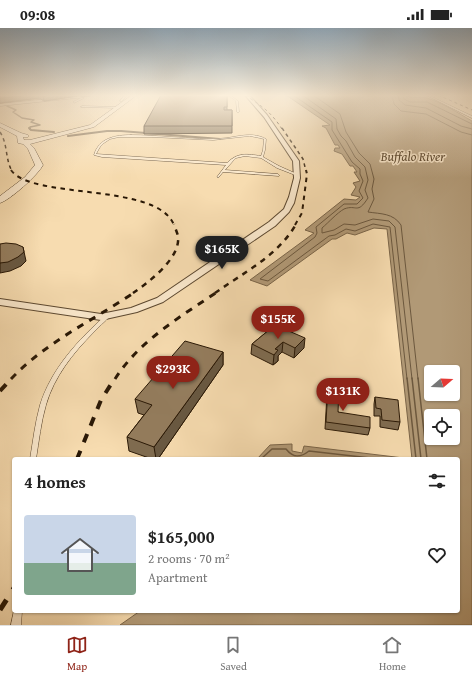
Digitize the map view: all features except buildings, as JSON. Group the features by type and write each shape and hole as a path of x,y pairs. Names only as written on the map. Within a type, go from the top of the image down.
{"street":[{"path":"24,141 58,135 92,126 97,123"},
{"path":"0,302 96,316 108,316 144,308 160,300 272,224 288,208 294,191 297,166 296,161 271,123"},
{"path":"0,125 24,141 39,164 37,170 0,200"},
{"path":"24,141 34,139"}],"lane":[{"path":"228,164 102,156 95,153 100,145 108,140 124,136 155,136 211,140 250,136 262,137 265,139 262,157"},
{"path":"218,177 235,156 239,155 262,157 278,167 296,174"},
{"path":"222,171 278,175"},
{"path":"33,457 41,415 46,397 52,384 60,371 95,327 108,316"},
{"path":"16,625 18,613"}],"water":[{"name":"Buffalo River","path":"327,123 472,123 472,625 120,625 137,613 460,613 460,457 412,457 387,229 374,228 355,235 347,233 336,239 332,239 267,286 250,280 314,233 305,230 344,199 356,200 360,197 351,195 356,187 353,183 360,181 354,172 357,172 353,166 350,166 342,154 334,151 335,148 340,148 338,145 335,145 326,128 322,126 330,125"},
{"path":"292,444 292,451 302,453 304,446 395,457 259,457 270,445"}],"waterway":[{"path":"30,129 30,127 40,125 34,123"},
{"path":"30,129 54,132"},
{"path":"68,136 107,131 121,131 220,139"}],"railway":[{"path":"278,123 282,129"},
{"path":"282,128 303,159 306,171"},
{"path":"0,132 3,137 8,162 12,171"},
{"path":"295,225 302,213 307,174 306,170"},
{"path":"12,171 23,179 43,185 144,202 163,212 174,225"},
{"path":"133,293 163,269 174,253 178,244 178,236 174,224"},
{"path":"215,293 260,263 280,245 296,224"},
{"path":"12,378 54,343 135,292"},
{"path":"115,379 125,365 148,341 175,320 217,292"},
{"path":"0,391 12,378"},
{"path":"78,457 101,400 115,378"},
{"path":"0,610 12,591"}]}
